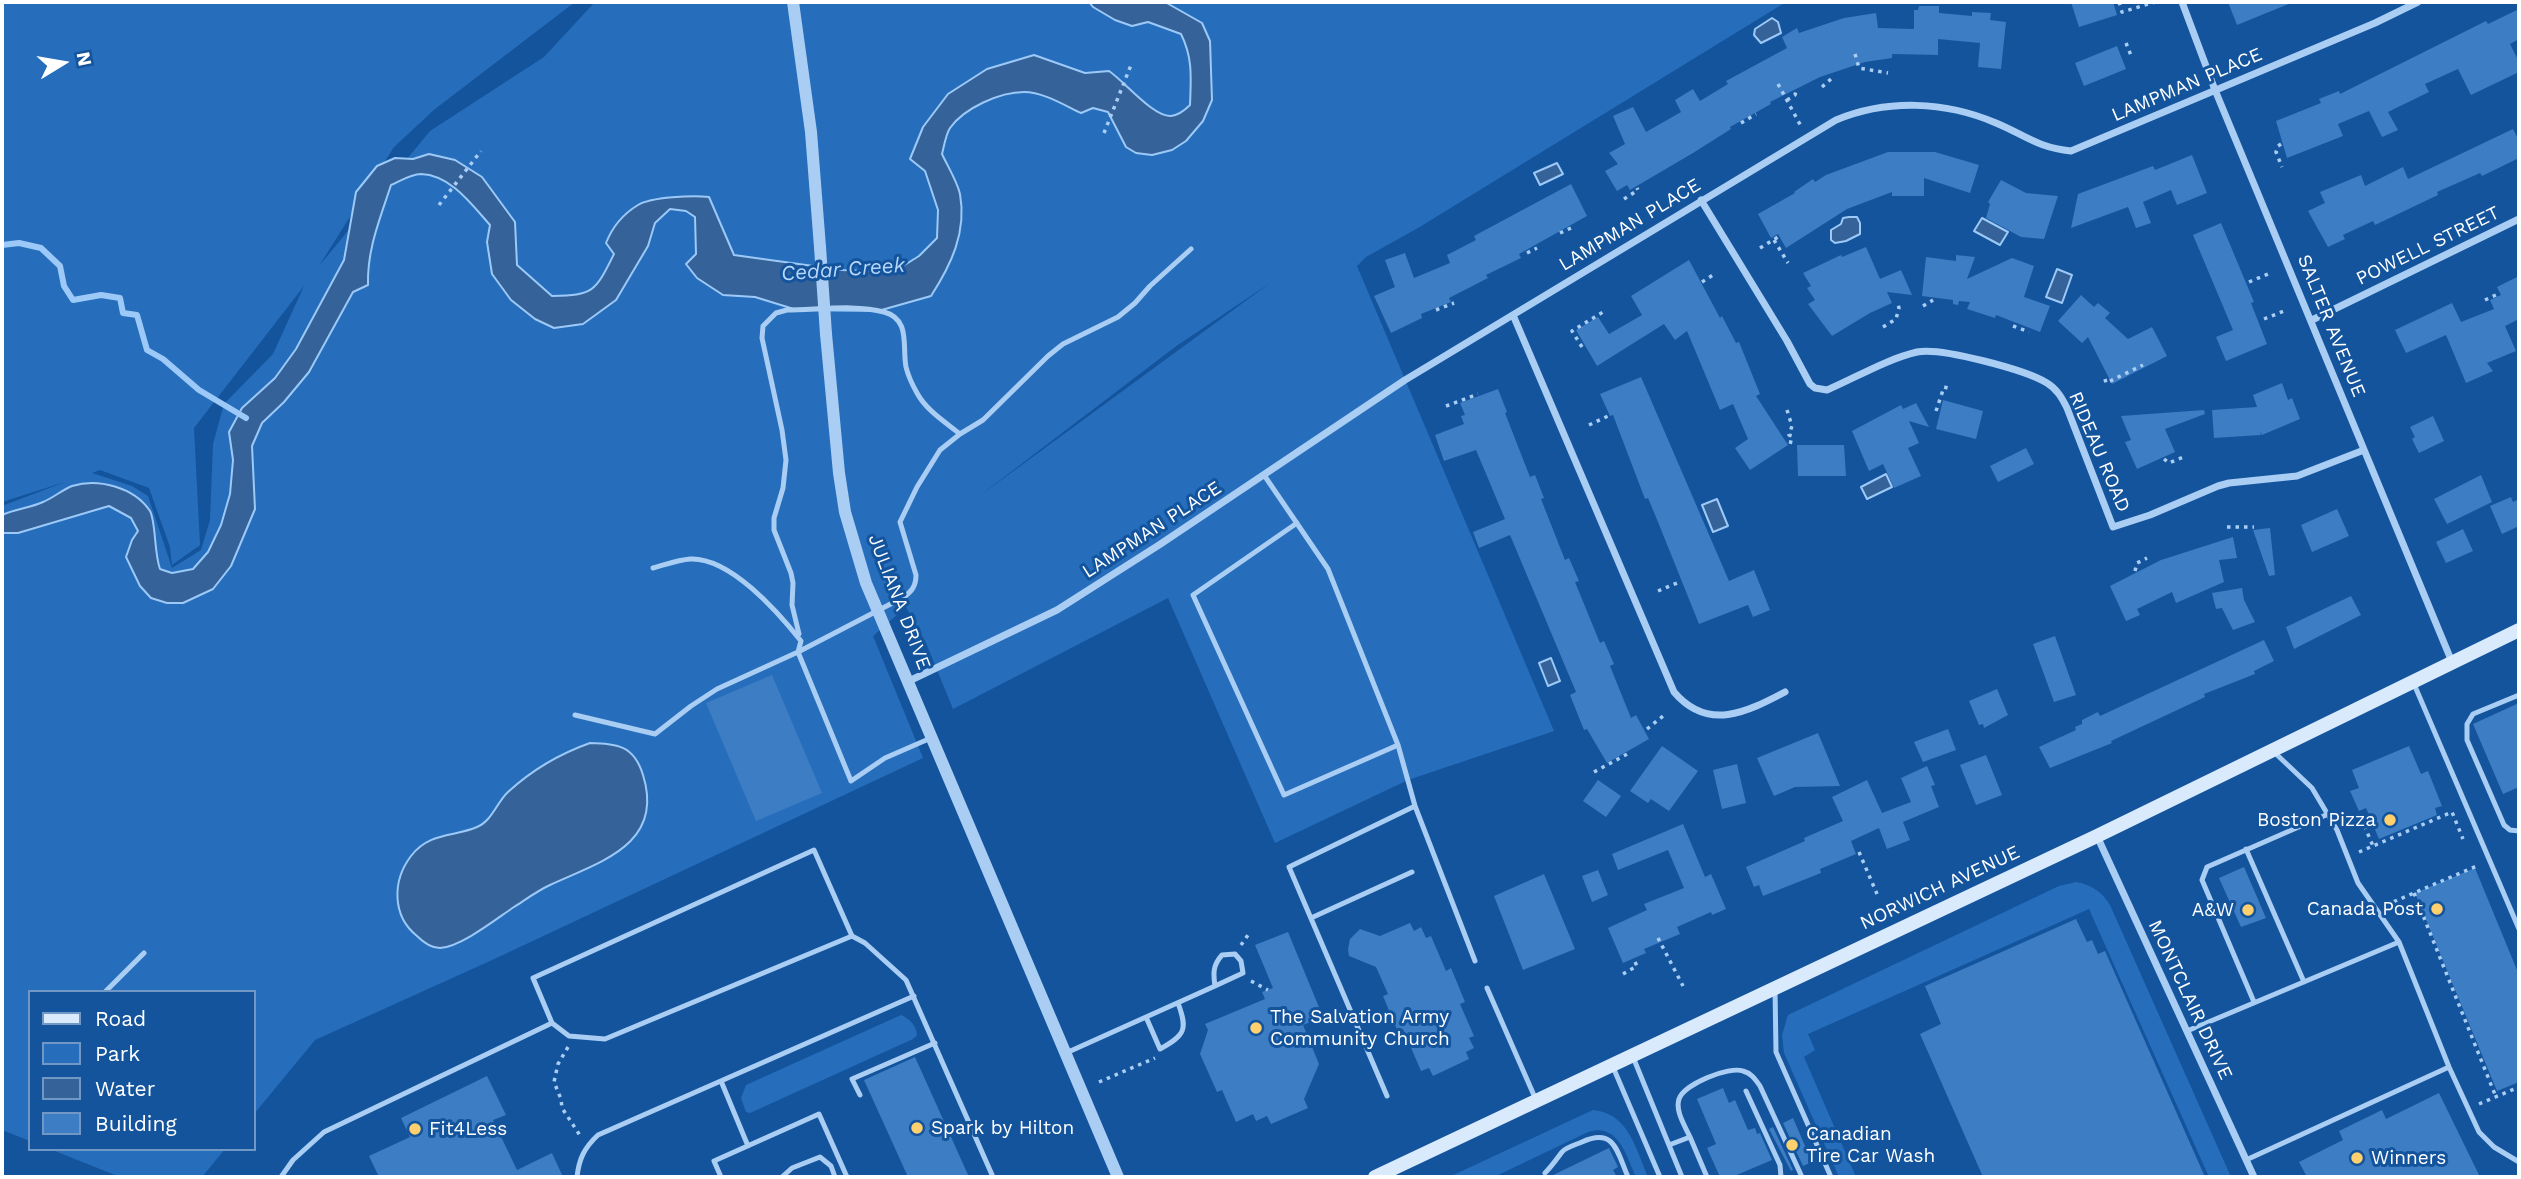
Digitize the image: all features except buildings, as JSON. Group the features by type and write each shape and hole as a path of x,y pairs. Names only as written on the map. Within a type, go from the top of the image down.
{"main road":[{"name":"NORWICH AVENUE","path":"1375,1177 2097,836 2519,630"}],"street":[{"path":"783,2 802,57"},
{"name":"JULIANA DRIVE","path":"793,2 802,57 839,473 854,545 877,611 933,737 1118,1177"},
{"name":"SALTER AVENUE","path":"2182,2 2215,90 2452,662"},
{"name":"LAMPMAN PLACE","path":"909,681 1057,610 1405,380 1828,124 1858,112 1932,105 1975,115 2050,149 2071,151 2375,23 2418,2"},
{"name":"RIDEAU ROAD","path":"1702,200 1810,384 1815,388 1827,390 1919,352 1958,355 2037,378 2060,394 2113,527 2150,515 2229,482 2297,476 2364,450"},
{"name":"POWELL STREET","path":"2312,320 2519,219"},
{"path":"1513,315 1525,337 1674,692 1698,710 1724,716 1745,712 1786,692"},
{"name":"MONTCLAIR DRIVE","path":"2097,836 2254,1177"}],"lane":[{"path":"575,715 655,734 717,689 798,652 912,591 916,575 900,522 906,506 940,450 960,433 983,420 1048,355 1063,344 1118,317 1191,249"},
{"path":"933,737 885,758 851,781 798,652 801,641 794,619 791,573 774,530 774,518 783,488 785,453 762,338 763,326 776,313 786,310 865,309 887,312 899,320 904,335 906,368 918,394 937,416 960,433"},
{"path":"1264,475 1328,569 1398,745 1415,806 1475,961"},
{"path":"1297,523 1193,595 1198,607 1284,795 1398,745"},
{"path":"653,568 690,559 714,564 764,600 801,641"},
{"path":"2413,681 2519,929"},
{"path":"2519,695 2473,714 2466,729 2468,740 2504,825 2510,830 2519,831"},
{"path":"2272,750 2308,783 2337,830 2358,883 2378,908 2399,942 2449,1067 2479,1132 2494,1147 2519,1163"},
{"path":"1387,1096 1289,867 1415,806"},
{"path":"2254,1002 2202,880 2207,867 2326,815"},
{"path":"2246,849 2304,982"},
{"path":"852,936 605,1040 569,1036 552,1023 533,978 814,850 852,936 865,943 906,980 993,1177"},
{"path":"1311,918 1412,872"},
{"path":"2187,1031 2399,942"},
{"path":"107,990 144,953"},
{"path":"1066,1053 1178,1003 1215,986 1243,973 1241,961 1235,954 1222,956 1215,963 1215,986"},
{"path":"1775,987 1776,1052 1831,1177"},
{"path":"1487,988 1536,1100"},
{"path":"577,1177 579,1162 586,1146 598,1135 914,996"},
{"path":"1146,1017 1160,1049 1182,1034 1185,1023 1178,1003"},
{"path":"281,1177 293,1160 324,1132 552,1023"},
{"path":"860,1095 852,1079 934,1043"},
{"path":"1632,1054 1682,1177"},
{"path":"1612,1064 1660,1177"},
{"path":"2246,1160 2449,1067"},
{"path":"1707,1177 1678,1106 1679,1099 1684,1091 1725,1070 1742,1070 1755,1078 1802,1177"},
{"path":"721,1081 748,1146"},
{"path":"1746,1091 1780,1165 1781,1177"},
{"path":"721,1177 714,1161 819,1114 846,1177"},
{"path":"1545,1173 1564,1150 1594,1136 1613,1143 1628,1177"},
{"path":"1669,1145 1690,1137"},
{"path":"782,1177 792,1168 820,1157 831,1166 835,1177"}],"path":[{"path":"2119,2 2122,12 2155,2"},
{"path":"2126,43 2132,58"},
{"path":"1855,54 1859,68 1888,73"},
{"path":"1104,133 1131,65"},
{"path":"1822,87 1832,76"},
{"path":"1778,84 1807,136"},
{"path":"1787,100 1795,95 1796,91"},
{"path":"1741,123 1756,114"},
{"path":"2281,144 2276,152 2282,167"},
{"path":"439,205 481,151"},
{"path":"1624,199 1638,190 1637,188"},
{"path":"1560,233 1571,228"},
{"path":"1760,248 1776,239 1787,263"},
{"path":"1527,253 1537,248"},
{"path":"1702,282 1716,273"},
{"path":"2249,282 2268,274"},
{"path":"2485,299 2498,294"},
{"path":"1923,306 1933,300"},
{"path":"1883,327 1896,319 1899,309 1897,301"},
{"path":"1436,310 1454,303"},
{"path":"2264,319 2284,311"},
{"path":"1581,347 1572,331 1603,312"},
{"path":"2013,326 2029,332"},
{"path":"2105,379 2106,383 2143,365"},
{"path":"1936,411 1944,387 1951,389"},
{"path":"1446,406 1478,394"},
{"path":"1787,410 1792,426 1789,435 1793,436 1790,445"},
{"path":"1589,425 1608,416"},
{"path":"2164,459 2169,463 2186,456"},
{"path":"2227,527 2254,527"},
{"path":"2135,570 2137,563 2147,558"},
{"path":"1658,591 1677,583"},
{"path":"1647,729 1662,716"},
{"path":"1594,772 1631,752"},
{"path":"2347,857 2452,812 2463,839"},
{"path":"2361,818 2373,846"},
{"path":"1859,852 1877,894"},
{"path":"2378,908 2490,860"},
{"path":"2414,893 2496,1097"},
{"path":"1658,938 1683,986"},
{"path":"1623,974 1637,966 1634,960"},
{"path":"575,1036 558,1064 554,1082 562,1108 586,1146"},
{"path":"2467,1109 2519,1087"}],"green space":[{"path":"2,2 575,2 435,109 394,147 319,266 430,131 544,57 595,2 1786,2 1418,228 1366,257 1357,266 1554,731 1408,780 1275,843 1168,598 953,709 926,643 906,607 873,636 923,758 315,1040 256,1112 256,990 28,990 28,1140 2,1130 2,506 65,482 2,502","holes":["1270,283 978,497 1175,347","304,286 273,354 224,404 213,444 210,520 201,550 172,568 148,496 132,486 92,473 100,470 149,488 170,547 172,565 200,545 194,428"]},
{"path":"2076,882 2096,890 2110,905 2231,1177 2209,1177 2089,909 1808,1034 1815,1050 1804,1057 1856,1177 1839,1177 1784,1053 1782,1035 1788,1015 2059,886"},
{"path":"901,1015 910,1020 915,1028 917,1035 913,1039 750,1113 746,1112 741,1098 746,1085"},
{"path":"1593,1110 1615,1118 1623,1125 1635,1145 1648,1177 1636,1177 1620,1142 1607,1132 1598,1130 1588,1132 1494,1177 1449,1177"},
{"path":"55,1151 223,1151 202,1177 120,1177"}],"water":[{"path":"1089,2 1165,2 1202,23 1210,41 1212,100 1203,121 1186,141 1172,150 1152,155 1136,153 1126,147 1108,112 1093,108 1081,113 1046,97 1024,92 1004,95 973,108 950,128 942,154 959,189 961,222 956,248 931,296 878,311 797,310 755,297 723,295 697,278 686,264 696,254 695,217 686,211 670,209 655,223 648,246 616,300 583,324 554,328 535,319 511,300 492,274 487,242 490,225 468,200 442,180 421,174 413,175 391,185 372,247 368,285 353,292 309,372 262,423 252,446 255,509 231,566 213,589 183,603 167,603 151,598 140,586 126,557 138,531 131,518 109,506 18,533 2,533 2,515 43,502 72,486 93,483 115,486 135,496 150,511 160,569 172,573 193,569 208,552 221,525 230,494 233,460 229,432 242,408 275,378 296,349 344,260 356,192 377,166 395,158 413,159 429,154 455,160 482,177 515,222 517,265 552,296 577,294 592,289 614,254 606,243 619,222 644,202 672,197 709,197 734,255 842,270 888,272 919,256 937,238 938,210 925,171 910,159 923,127 948,94 987,69 1034,55 1085,73 1109,71 1147,105 1164,115 1177,115 1190,105 1189,60 1181,34 1148,22 1132,26 1115,20"},
{"path":"1772,18 1778,22 1781,33 1761,43 1754,35 1755,29"},
{"path":"1557,163 1563,174 1540,185 1534,173"},
{"path":"1857,217 1860,234 1835,243 1831,240 1831,230 1841,224 1843,218"},
{"path":"1982,218 2008,232 2000,245 1974,231"},
{"path":"2057,269 2072,275 2062,303 2046,297"},
{"path":"1886,474 1892,487 1867,499 1861,487"},
{"path":"1717,499 1728,526 1713,532 1702,505"},
{"path":"1551,658 1560,681 1548,686 1539,663"},
{"path":"590,743 623,748 635,757 639,765 647,799 645,818 636,835 607,859 540,890 458,943 437,948 419,938 403,919 398,898 400,876 418,848 434,839 482,824 517,784 567,752"}],"waterway":[{"path":"2,245 19,243 41,248 60,266 64,286 73,300 101,295 120,298 123,313 137,315 147,350 163,359 199,390 246,418"}],"place":[{"name":"Boston Pizza","path":"2390,820"},
{"name":"Canada Post","path":"2437,909"},
{"name":"A&W","path":"2248,910"},
{"name":"The Salvation Army Community Church","path":"1256,1028"},
{"name":"Spark by Hilton","path":"917,1128"},
{"name":"Fit4Less","path":"415,1129"},
{"name":"Canadian Tire Car Wash","path":"1792,1145"},
{"name":"Winners","path":"2357,1158"}],"water label":[{"name":"Cedar Creek","path":"843,270"}]}
